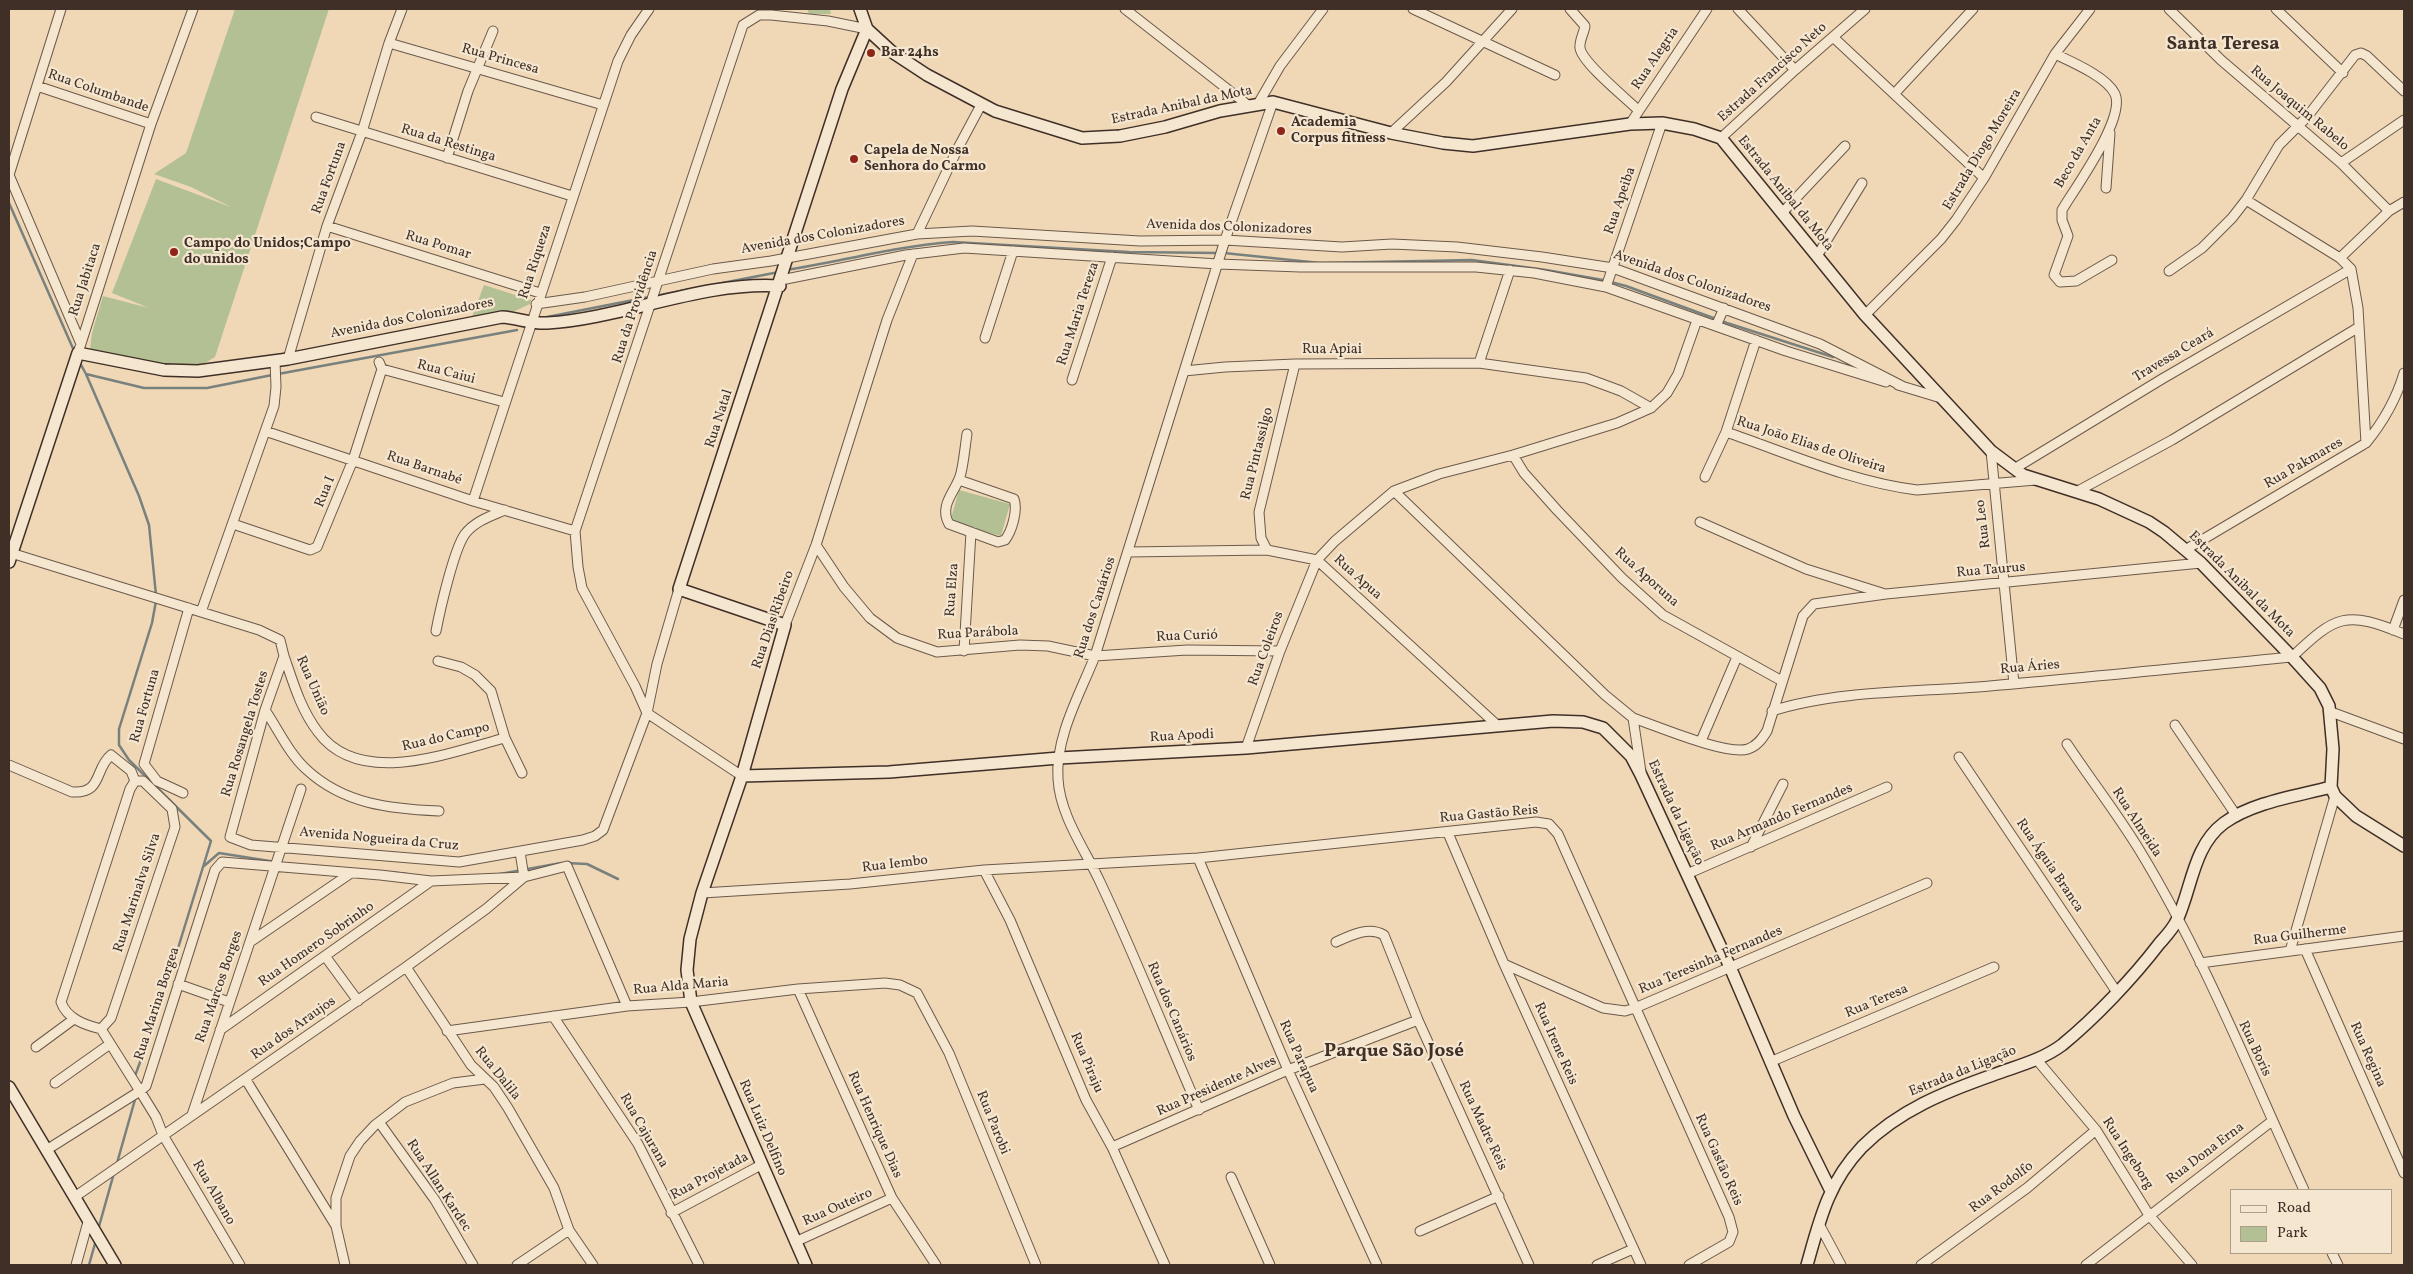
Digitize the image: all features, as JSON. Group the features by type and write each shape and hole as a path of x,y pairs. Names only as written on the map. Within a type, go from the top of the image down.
{"street":[{"path":"61,9 9,171 10,182 17,191 78,353"},
{"name":"Rua Jabitaca","path":"10,557 151,124 193,9"},
{"name":"Rua Fortuna","path":"288,359 328,226 362,132 389,43 402,9"},
{"name":"Rua Riqueza","path":"473,501 536,304 618,61 631,35 649,9"},
{"name":"Estrada Anibal da Mota","path":"860,9 868,29 899,56 981,105 1038,126 1082,138 1120,136 1273,102 1391,133 1473,146 1630,124 1662,123 1694,129 1721,138 1865,315 1991,451 2014,470 2037,480 2099,499 2149,522 2201,563 2292,657 2320,688 2331,712 2334,748 2333,791"},
{"path":"1131,11 1253,105 1323,9"},
{"path":"1413,9 1555,75"},
{"path":"1391,133 1446,82 1485,42 1512,9"},
{"path":"1570,9 1585,26 1580,43 1582,53 1600,75 1638,110"},
{"name":"Rua Alegria","path":"1630,124 1707,9"},
{"path":"1738,9 1795,70"},
{"name":"Estrada Francisco Neto","path":"1721,138 1865,9"},
{"path":"1895,93 1973,9"},
{"name":"Estrada Diogo Moreira","path":"1865,315 1941,239 1971,199 2055,54 2090,9"},
{"name":"Rua Joaquim Rabelo","path":"2169,9 2196,38 2341,163 2389,211"},
{"path":"2276,9 2343,73"},
{"name":"Rua da Providência","path":"647,713 635,686 582,588 578,567 576,531 743,25 750,18 759,15 771,15 828,21 868,29"},
{"name":"Rua Natal","path":"607,820 647,713 657,664 679,590 842,90 868,29"},
{"path":"447,158 477,67 493,31"},
{"path":"1833,37 1984,178"},
{"name":"Rua Princesa","path":"389,43 603,105"},
{"path":"2169,271 2202,248 2232,218 2246,200 2279,145 2307,117 2343,73 2355,55 2361,53 2367,56 2404,91"},
{"name":"Beco da Anta","path":"2055,54 2081,66 2107,84 2115,94 2118,104 2110,130 2062,210 2062,220 2068,236 2054,275 2060,282 2076,281 2112,260"},
{"name":"Rua Columbande","path":"37,86 151,124"},
{"name":"Rua dos Canários","path":"1199,1110 1101,882 1070,822 1061,796 1058,780 1059,758 1066,729 1095,656 1219,261 1273,102"},
{"path":"917,234 981,105"},
{"name":"Rua da Restinga","path":"316,117 572,196"},
{"path":"2341,163 2404,120"},
{"name":"Rua Apeiba","path":"1607,285 1662,123"},
{"path":"2106,188 2110,130"},
{"path":"1782,213 1845,146"},
{"path":"1817,256 1862,183"},
{"path":"2246,200 2340,258 2350,269 2359,327 2366,443"},
{"path":"2340,258 2389,211 2404,202"},
{"name":"Rua Pomar","path":"328,226 540,293"},
{"name":"Avenida dos Colonizadores","path":"536,304 658,283 713,269 787,261 917,234 972,231 1140,241 1342,247 1392,244 1457,247 1542,256 1612,271 1820,344 1902,386"},
{"name":"Avenida dos Colonizadores","path":"78,353 164,370 275,370 288,359 373,344 502,317 515,318 531,324 549,323 734,286 781,281 913,254 964,248 1300,267 1454,266 1510,270 1607,285 1697,320 1717,324 1756,340 1851,372 1941,398"},
{"path":"986,338 1013,251"},
{"name":"Rua Dias Ribeiro","path":"691,1002 687,970 690,939 702,893 742,776 785,625 816,545 887,320 913,254"},
{"name":"Rua Maria Tereza","path":"1072,380 1112,257"},
{"name":"Travessa Ceará","path":"2014,470 2162,378 2350,269"},
{"path":"1479,363 1510,270"},
{"path":"1717,324 1723,310"},
{"path":"1317,560 1363,516 1394,491 1439,474 1513,455 1617,424 1652,408 1667,393 1678,374 1697,320"},
{"path":"2076,492 2172,440 2359,327"},
{"name":"Rua Joāo Elias de Oliveira","path":"1705,477 1726,432 1756,340"},
{"name":"Rua Apiai","path":"1184,371 1294,364 1479,363 1586,378 1621,391 1652,408"},
{"name":"Rua Pintassilgo","path":"1267,550 1261,538 1259,512 1294,364"},
{"name":"Rua Caiui","path":"380,366 504,402"},
{"name":"Rua I","path":"233,524 310,550 317,547 353,460 380,366"},
{"path":"201,612 274,406 275,370"},
{"name":"Rua Pakmares","path":"2185,550 2366,443 2382,424 2397,398 2404,373"},
{"name":"Rua Barnabé","path":"265,431 473,501 576,531"},
{"name":"Rua Joāo Elias de Oliveira","path":"1726,432 1873,483 1899,488 1917,490 2037,480"},
{"path":"959,480 1014,500 1016,505 1010,534 1005,540 998,542 949,524 946,519 948,498 959,480 967,434"},
{"name":"Rua Leo","path":"1991,451 2014,684"},
{"name":"Rua Aporuna","path":"1513,455 1524,473 1558,510 1622,578 1663,615 1737,656"},
{"path":"1394,491 1605,695 1633,718 1727,750 1750,749 1761,741 1766,731 1782,681 1737,656 1701,741"},
{"path":"436,630 446,588 465,534 486,518 506,510"},
{"path":"1700,522 1806,569 1886,594"},
{"name":"Rua Elza","path":"964,650 971,532"},
{"name":"Rua Parábola","path":"816,545 844,587 870,618 897,638 937,652 1013,645 1048,646 1095,656"},
{"name":"Rua Apua","path":"1128,552 1267,550 1317,560 1497,725"},
{"path":"10,557 140,592 259,630 280,640 284,656"},
{"name":"Rua Coleiros","path":"1246,748 1280,651 1317,560"},
{"name":"Rua Taurus","path":"1782,681 1803,616 1814,604 1886,594 2004,584 2201,563"},
{"path":"679,590 785,625"},
{"path":"2393,630 2404,600"},
{"name":"Rua Fortuna","path":"183,793 157,781 144,764 189,608"},
{"path":"2292,657 2316,635 2334,622 2346,619 2358,620 2404,634"},
{"name":"Rua Curió","path":"1095,656 1187,650 1280,651"},
{"name":"Rua Rosangela Tostes","path":"230,837 265,710 284,656"},
{"name":"Rua União","path":"284,656 297,694 308,715 318,733 335,749"},
{"name":"Rua Áries","path":"1772,711 1797,703 1838,697 2014,684 2292,657"},
{"name":"Rua do Campo","path":"438,661 461,667 475,675 490,690 505,738 522,773"},
{"path":"265,710 306,769 336,790 361,802 387,808 438,811"},
{"path":"2331,712 2404,739"},
{"path":"647,713 742,776"},
{"path":"1633,718 1641,775"},
{"name":"Rua Apodi","path":"742,776 889,772 1059,758 1246,748 1497,725 1584,722 1603,728 1618,740"},
{"path":"2175,725 2236,815"},
{"name":"Rua do Campo","path":"335,749 364,761 399,763 505,738"},
{"name":"Estrada da Ligação","path":"1618,740 1631,756 1641,775 1730,967 1794,1116 1830,1189"},
{"name":"Rua Almeida","path":"2067,744 2140,851 2178,920"},
{"path":"9,765 72,792 83,793 92,788 111,755 131,770 135,781 130,789 62,994 62,1006 74,1019 84,1025 101,1029 136,1089 156,1118 163,1135"},
{"name":"Rua Águia Branca","path":"1959,756 2116,991"},
{"name":"Rua Marinalva Silva","path":"101,1029 111,1018 174,827 172,809 143,781 135,781"},
{"path":"1750,847 1783,784"},
{"name":"Rua Armando Fernandes","path":"1687,874 1887,788"},
{"name":"Rua Marcos Borges","path":"192,1115 249,942 277,867 301,789"},
{"path":"2333,791 2356,816 2404,846"},
{"path":"2290,951 2333,791"},
{"name":"Estrada da Ligação","path":"1830,1189 1844,1168 1861,1149 1882,1128 1908,1110 1976,1081 2037,1060 2074,1035 2147,960 2178,920 2202,851 2210,836 2236,815 2333,791"},
{"name":"Avenida Nogueira da Cruz","path":"230,837 251,845 459,862 521,854 595,836 603,830 607,820"},
{"name":"Rua Gastão Reis","path":"1090,863 1198,858 1448,833 1536,822 1549,824 1555,829 1729,1217 1733,1232 1732,1238 1688,1265"},
{"name":"Rua Irene Reis","path":"1448,833 1504,964 1641,1265"},
{"path":"521,854 524,874"},
{"name":"Rua Parapua","path":"1198,858 1288,1070 1378,1265"},
{"name":"Rua Marina Borgea","path":"136,1089 146,1086 218,865 222,862 277,867"},
{"name":"Rua Iembo","path":"702,893 850,884 984,870 1090,863"},
{"path":"277,867 431,881 524,874 567,866 627,1006"},
{"name":"Rua Piraju","path":"984,870 1014,929 1086,1100 1112,1147 1165,1265"},
{"path":"249,942 351,873"},
{"name":"Rua dos Araujos","path":"76,1196 192,1115 246,1080 406,967 486,909 524,874"},
{"name":"Rua Homero Sobrinho","path":"220,1030 431,881"},
{"name":"Rua Teresinha Fernandes","path":"1504,964 1603,1008 1624,1011 1636,1008 1927,883"},
{"name":"Rua Boris","path":"2178,920 2200,962 2304,1189"},
{"name":"Rua Madre Reis","path":"1336,942 1368,931 1378,931 1384,934 1418,1020 1529,1265"},
{"name":"Rua Guilherme","path":"2200,962 2404,936"},
{"name":"Rua Regina","path":"2305,949 2404,1172"},
{"path":"325,956 358,1001"},
{"name":"Rua Dalila","path":"406,967 471,1065 508,1108 554,1188 569,1230 593,1265"},
{"name":"Rua Teresa","path":"1770,1062 1994,967"},
{"name":"Rua Alda Maria","path":"447,1031 627,1006 691,1002 798,989 885,983 900,985 917,993"},
{"path":"178,984 229,1002"},
{"name":"Rua Henrique Dias","path":"798,989 892,1198 936,1265"},
{"name":"Rua Parobi","path":"917,993 949,1053 1036,1265"},
{"name":"Rua Luiz Delfino","path":"691,1002 806,1265"},
{"name":"Rua Cajurana","path":"553,1016 633,1137 698,1265"},
{"path":"36,1047 74,1019"},
{"name":"Rua Presidente Alves","path":"1112,1147 1288,1070 1418,1020"},
{"path":"55,1082 110,1044"},
{"name":"Rua Ingeborg","path":"2037,1060 2096,1130 2150,1215 2192,1265"},
{"path":"345,1265 336,1226 336,1198 342,1176 360,1141 379,1122 405,1102 453,1082 485,1079"},
{"path":"246,1080 336,1226"},
{"path":"9,1087 76,1196 94,1231 115,1265"},
{"path":"48,1149 136,1089"},
{"name":"Rua Dona Erna","path":"2086,1265 2272,1121"},
{"name":"Rua Allan Kardec","path":"379,1122 435,1200 472,1265"},
{"name":"Rua Rodolfo","path":"1921,1265 2027,1188 2096,1130"},
{"name":"Rua Albano","path":"163,1135 240,1265"},
{"name":"Rua Projetada","path":"671,1213 762,1165"},
{"path":"1231,1177 1270,1265"},
{"path":"1807,1265 1830,1189"},
{"path":"1420,1231 1499,1196"},
{"name":"Rua Outeiro","path":"795,1242 892,1198"},
{"path":"1819,1224 1841,1265"},
{"path":"517,1265 569,1230"},
{"path":"76,1265 94,1231"},
{"path":"1596,1265 1633,1249"}],"green space":[{"path":"235,9 329,9 215,357 202,365 175,366 90,349 92,333 103,296 149,308 112,293 156,179 231,207 191,187 154,174 186,153"},
{"path":"807,9 830,9 831,14 809,14"},
{"path":"484,285 531,300 530,304 513,312 472,317"},
{"path":"959,490 1010,504 1001,536 950,522"}],"waterway":[{"path":"9,203 75,353"},
{"path":"787,270 890,250 953,242 1129,252 1219,253"},
{"path":"1224,253 1320,263 1472,260 1546,270 1626,286 1727,323 1833,357"},
{"path":"655,296 779,272"},
{"path":"547,317 649,297"},
{"path":"278,374 517,330"},
{"path":"80,363 86,374 144,388 207,388 272,375"},
{"path":"86,374 139,496 149,525 156,595"},
{"path":"135,1076 159,1010 211,841 129,760 119,745 119,729 152,623 156,601"},
{"path":"204,866 219,853 276,862"},
{"path":"500,874 561,863"},
{"path":"566,863 587,864 618,879"},
{"path":"388,872 407,874"},
{"path":"117,1163 136,1096"},
{"path":"98,1230 114,1173"},
{"path":"89,1265 96,1240"}],"place":[{"name":"Bar 24hs","path":"871,53"},
{"name":"Academia Corpus fitness","path":"1281,131"},
{"name":"Capela de Nossa Senhora do Carmo","path":"854,159"},
{"name":"Campo do Unidos;Campo do unidos","path":"174,252"}],"district":[{"name":"Santa Teresa","path":"2223,46"},
{"name":"Parque São José","path":"1394,1053"}]}
